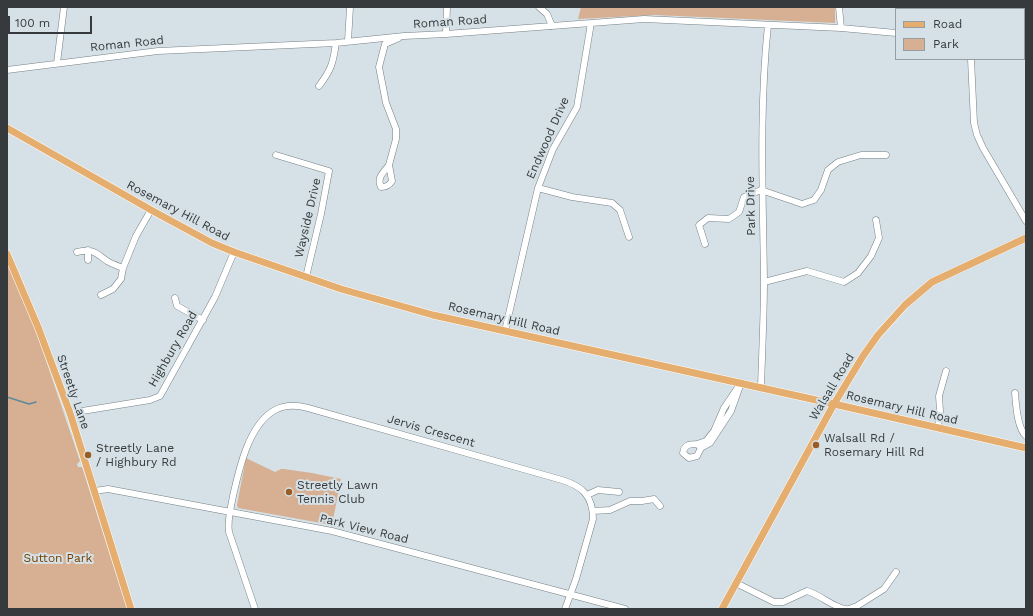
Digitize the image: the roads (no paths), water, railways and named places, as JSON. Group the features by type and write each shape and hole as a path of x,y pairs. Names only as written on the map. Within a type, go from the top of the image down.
{"main road":[{"name":"Rosemary Hill Road","path":"7,128 191,232 234,252 342,289 433,315 938,427 1026,448"},
{"name":"Walsall Road","path":"722,609 834,404 870,346 905,305 932,282 1026,238"},
{"name":"Streetly Lane","path":"7,254 38,327 70,413 131,609"}],"street":[{"path":"57,63 64,7"},
{"path":"348,41 350,7"},
{"path":"446,34 447,7"},
{"path":"539,7 547,14 552,26"},
{"path":"839,7 841,28"},
{"name":"Roman Road","path":"7,70 158,51 336,43 404,36 644,19 841,28 895,33"},
{"name":"Endwood Drive","path":"505,331 538,188 553,149 577,107 591,23"},
{"name":"Park Drive","path":"761,388 764,282 761,190 763,100 768,25"},
{"path":"388,165 396,139 396,129 386,103 379,67 386,44 404,36"},
{"path":"319,86 329,72 334,60 336,43"},
{"path":"971,60 974,122 977,135 983,148 1026,221"},
{"name":"Wayside Drive","path":"276,155 329,171 322,214 306,277"},
{"path":"705,244 699,226 708,218 729,219 739,212 744,196 761,190 802,204 814,200 821,190 828,170 838,162 861,155 886,155"},
{"path":"538,188 572,197 612,203 620,210 630,237"},
{"path":"101,295 109,295 121,279 123,268 136,236 151,210"},
{"path":"764,282 806,271 844,282 858,273 871,256 879,238 876,220"},
{"path":"618,224 624,221"},
{"path":"77,252 88,250 95,252 113,264 123,268"},
{"path":"88,250 88,260"},
{"name":"Highbury Road","path":"70,413 150,400 160,396 215,297 234,252"},
{"path":"175,298 176,306 203,320"},
{"path":"938,427 940,411 939,396 946,371"},
{"path":"699,446 706,441 714,431 724,408 740,383"},
{"path":"1015,393 1018,418 1026,436"},
{"name":"Jervis Crescent","path":"254,609 229,532 230,512 241,462 249,441 257,428 274,410 295,405 562,480 580,487 587,496 593,511 592,526 571,595 565,609"},
{"name":"Park View Road","path":"94,491 108,489 332,531 571,595 607,607 625,609"},
{"path":"587,496 598,490 619,492"},
{"path":"593,511 610,510 630,501 648,501 654,499 660,494"},
{"path":"654,499 660,506"},
{"path":"736,583 774,602 783,602 807,591 841,608 847,609 857,606 884,589 896,572"}],"waterway":[{"path":"7,397 29,404 36,402"}],"place":[{"name":"Walsall Rd / Rosemary Hill Rd","path":"816,445"},
{"name":"Streetly Lane / Highbury Rd","path":"88,455"},
{"name":"Streetly Lawn Tennis Club","path":"289,492"}],"park label":[{"name":"Sutton Park","path":"58,558"}]}
